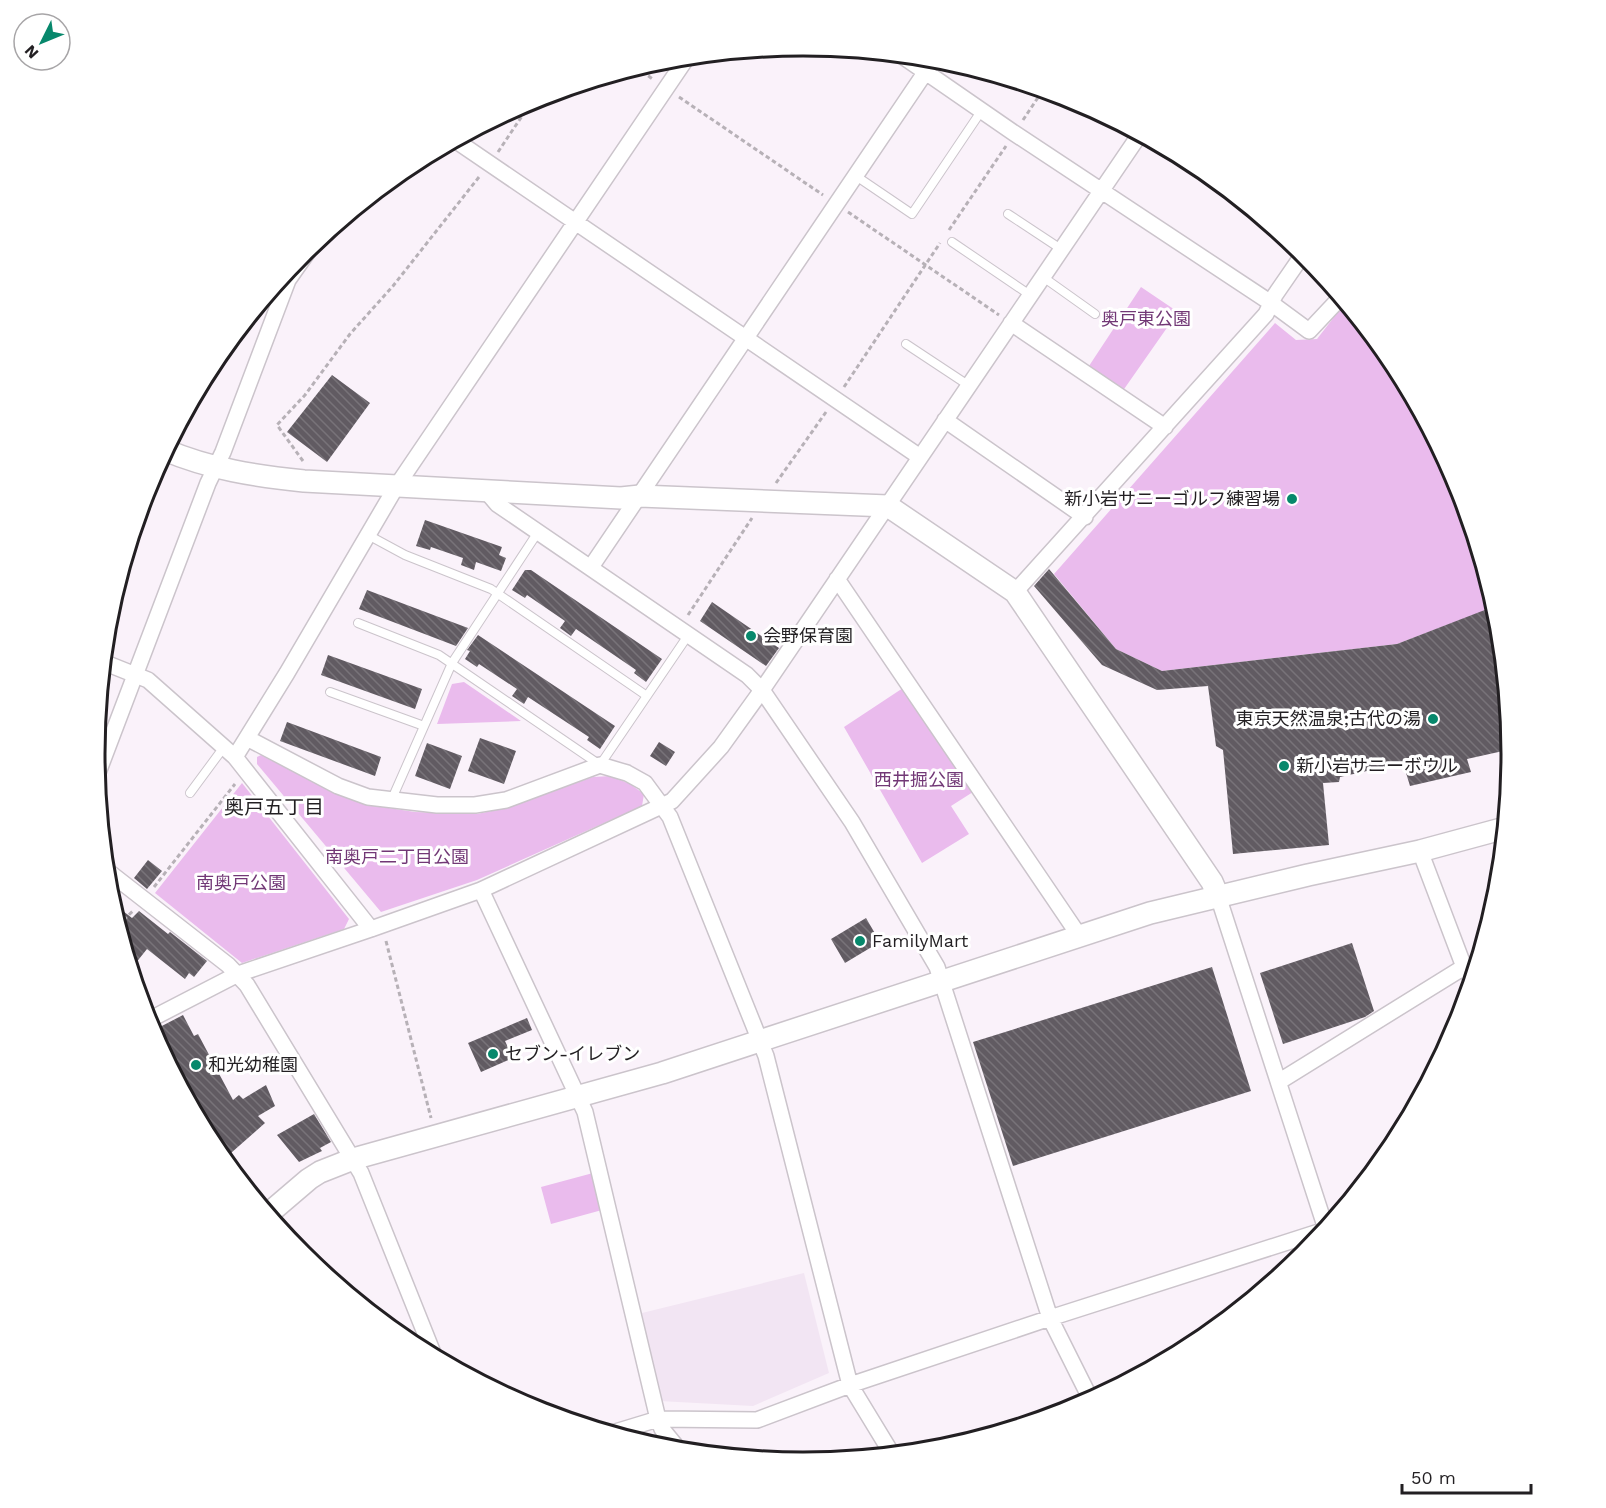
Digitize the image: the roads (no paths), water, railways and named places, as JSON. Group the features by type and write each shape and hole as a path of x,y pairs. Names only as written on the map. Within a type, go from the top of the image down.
{"street":[{"path":"917,65 1271,303 1309,331 1336,303"},
{"path":"229,752 247,738 396,487 681,67"},
{"path":"591,567 928,67"},
{"path":"156,1016 238,974 481,891 672,801 721,747 762,690 1136,140"},
{"path":"462,145 920,457"},
{"path":"1015,592 1266,314 1298,261"},
{"path":"104,757 280,290"},
{"path":"1011,323 1165,427"},
{"path":"945,420 1085,517"},
{"path":"173,453 215,468 257,476 304,481 621,498 640,496 888,506 1015,592 1206,872 1218,896 1280,1081 1323,1220"},
{"path":"486,491 496,504 747,675 762,690 852,822 937,967 1050,1317 1087,1391"},
{"path":"837,579 1080,937"},
{"path":"110,664 148,680 229,752 377,927"},
{"path":"247,738 338,786 368,797 391,801 437,805 475,805 520,796 600,765 638,778 651,788 670,817 766,1056 850,1385 888,1448"},
{"path":"273,1209 320,1172 353,1159 662,1073 1150,914 1218,896 1420,851 1497,830"},
{"path":"1420,851 1467,970"},
{"path":"116,878 238,974 248,985 361,1173 429,1344"},
{"path":"481,891 580,1097 658,1419 662,1429 671,1440"},
{"path":"1280,1081 1465,974"},
{"path":"624,1429 658,1419 757,1420 850,1385 1050,1317 1310,1234"}],"lane":[{"path":"856,176 912,214 982,110"},
{"path":"1008,214 1061,249"},
{"path":"952,242 1030,295"},
{"path":"1042,278 1095,314"},
{"path":"906,344 968,385"},
{"path":"391,801 452,663 538,531"},
{"path":"368,535 405,555 483,584 647,696"},
{"path":"358,623 439,654 600,765 647,696 684,631"},
{"path":"330,692 424,726"},
{"path":"190,793 229,752"}],"place":[{"name":"新小岩サニーゴルフ練習場","path":"1292,499"},
{"name":"会野保育園","path":"751,636"},
{"name":"東京天然温泉;古代の湯","path":"1433,719"},
{"name":"新小岩サニーボウル","path":"1284,766"},
{"name":"FamilyMart","path":"860,941"},
{"name":"セブン-イレブン","path":"493,1054"},
{"name":"和光幼稚園","path":"196,1065"}],"district":[{"name":"奥戸五丁目","path":"274,807"}],"park label":[{"name":"奥戸東公園","path":"1146,319"},
{"name":"西井掘公園","path":"919,780"},
{"name":"南奥戸二丁目公園","path":"397,857"},
{"name":"南奥戸公園","path":"241,883"}]}
